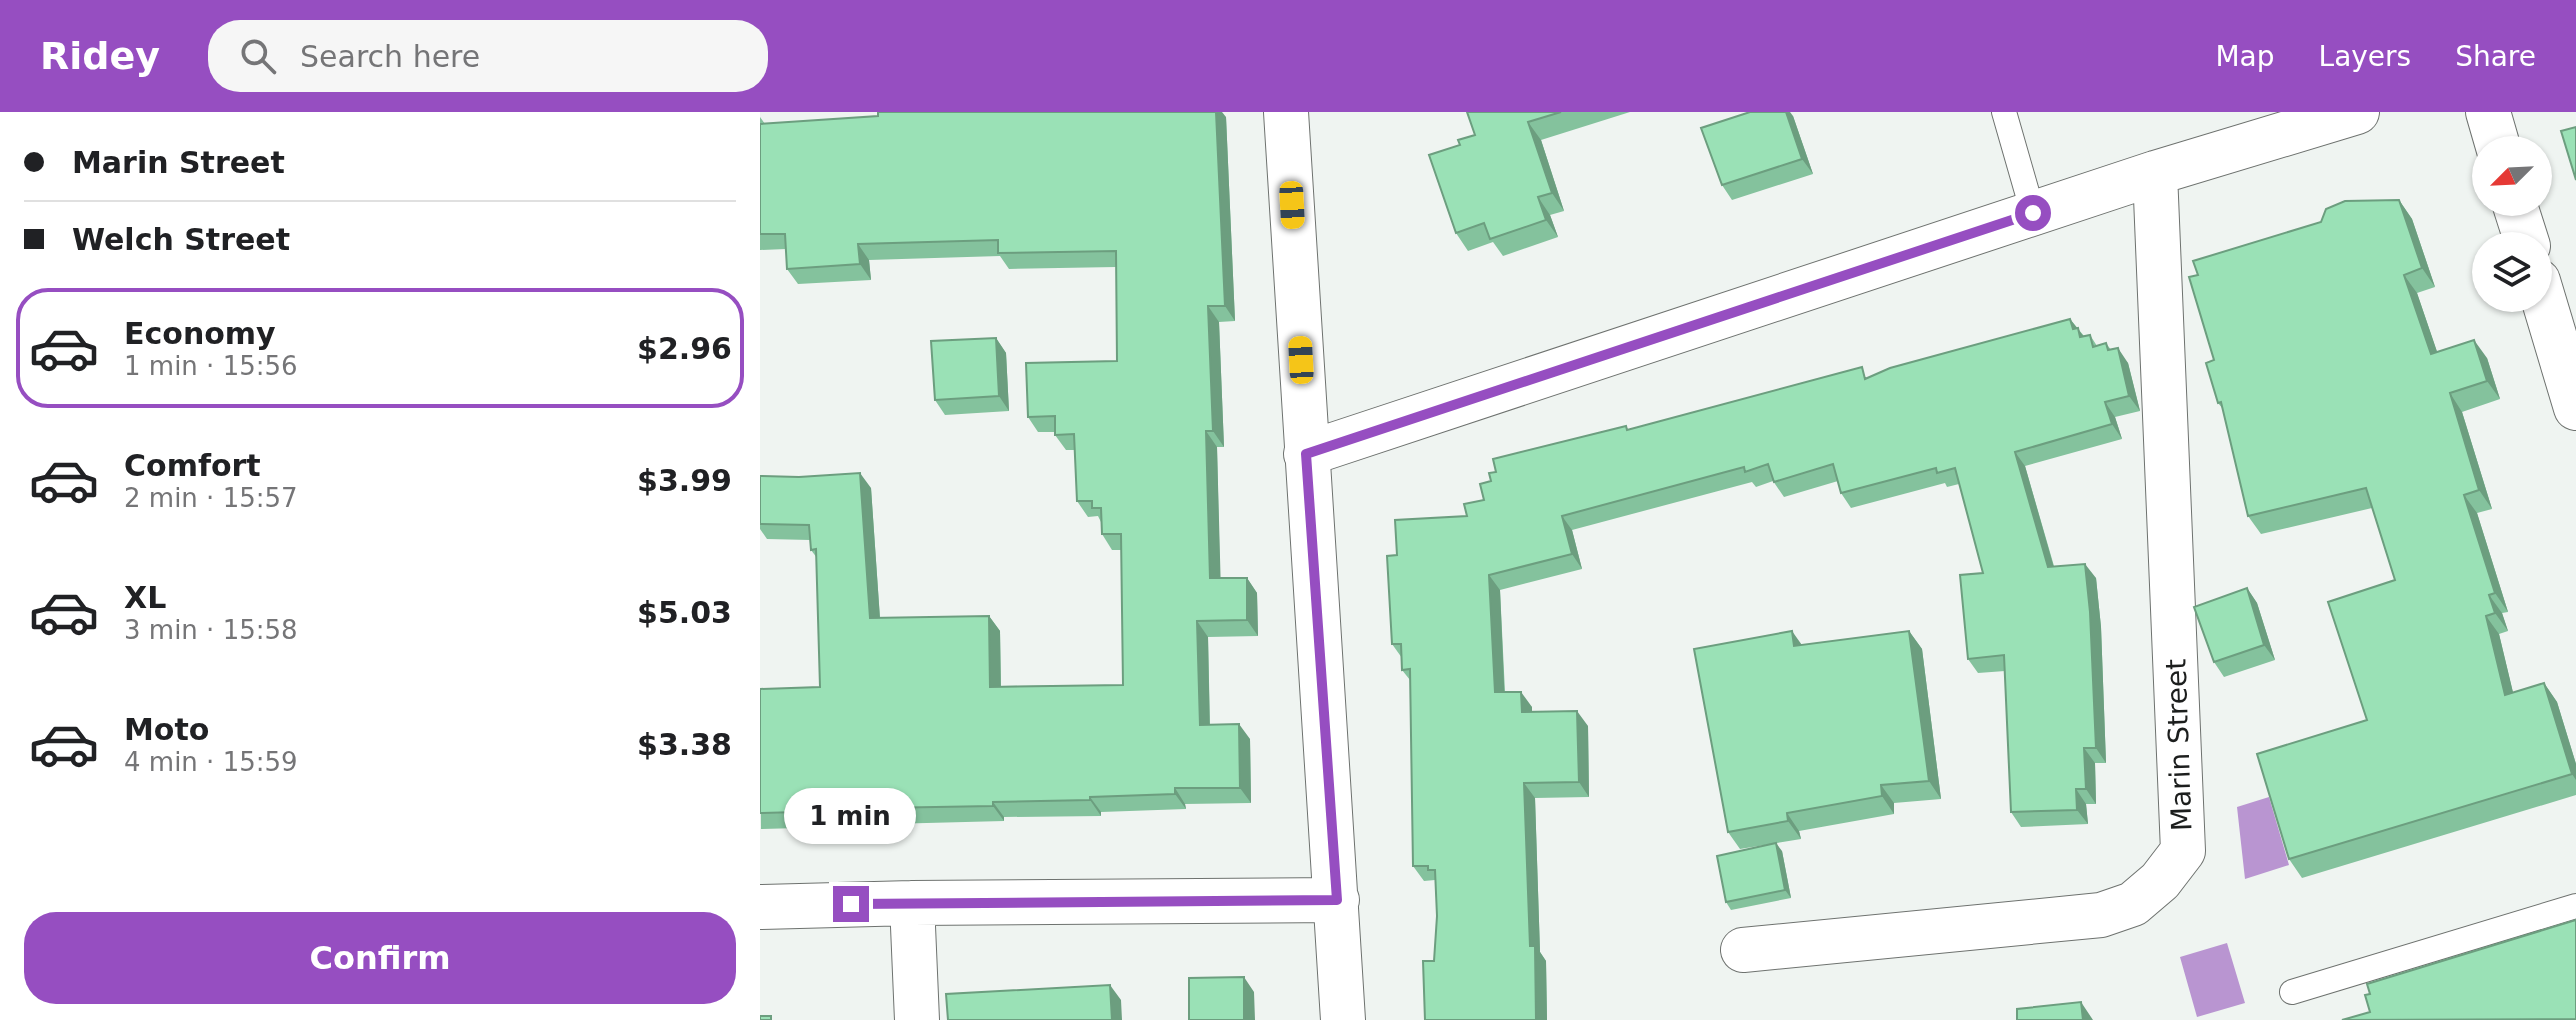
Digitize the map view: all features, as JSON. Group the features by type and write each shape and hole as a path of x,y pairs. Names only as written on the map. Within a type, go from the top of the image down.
{"street":[{"path":"1286,112 1343,1020"},
{"path":"1306,454 2155,173 2357,112"},
{"path":"2488,112 2495,136"},
{"name":"Marin Street","path":"1743,950 2101,915 2133,904 2160,881 2183,851 2155,173"},
{"path":"2547,312 2576,408"},
{"path":"760,907 1337,900"},
{"path":"912,903 917,1020"}],"lane":[{"path":"2004,112 2033,213"},
{"path":"2292,992 2576,906"}],"shaded area":[{"path":"2269,797 2289,865 2245,879 2237,807"},
{"path":"2227,943 2245,1003 2197,1017 2180,957"}],"building":[{"path":"878,112 1216,112 1225,306 1208,306 1213,431 1206,431 1210,578 1247,578 1247,620 1197,621 1200,725 1239,724 1240,788 1175,788 1175,794 993,802 993,806 878,808 878,823 832,823 832,811 760,813 760,689 820,687 816,549 811,550 809,525 760,524 760,476 860,473 870,618 989,616 990,687 1123,685 1121,534 1102,534 1101,508 1092,508 1092,501 1077,501 1074,434 1055,435 1055,416 1028,417 1026,363 1117,361 1116,251 998,253 998,240 858,244 860,264 787,269 785,234 760,234 760,124 878,116"},
{"path":"1467,112 1561,112 1528,122 1552,193 1538,197 1546,220 1490,239 1484,223 1456,233 1429,155 1460,145 1458,140 1475,135"},
{"path":"1750,112 1786,112 1802,159 1722,185 1701,128"},
{"path":"2576,127 2576,180 2561,131"},
{"path":"2399,200 2422,268 2404,275 2431,354 2474,340 2487,381 2450,393 2479,490 2464,495 2495,593 2489,595 2495,613 2486,616 2505,695 2544,683 2572,774 2289,859 2257,754 2367,720 2328,602 2395,580 2366,488 2248,516 2221,402 2218,403 2206,363 2214,360 2189,277 2198,275 2193,261 2321,222 2326,209 2345,201"},
{"path":"2070,319 2073,329 2078,328 2080,337 2090,335 2093,347 2106,343 2108,350 2118,348 2129,396 2105,402 2112,424 2015,452 2048,567 2085,564 2096,748 2084,748 2086,789 2076,789 2077,810 2011,812 2004,655 1968,659 1960,575 1983,573 1955,468 1937,473 1936,468 1841,493 1833,464 1774,482 1768,464 1745,472 1744,467 1562,516 1572,554 1489,575 1495,692 1521,692 1522,712 1577,711 1579,782 1524,783 1530,946 1535,946 1536,1020 1425,1020 1423,961 1434,961 1437,916 1435,870 1428,870 1428,866 1413,866 1410,669 1402,670 1401,644 1392,644 1387,556 1397,555 1395,520 1467,516 1464,504 1484,500 1480,484 1491,481 1489,473 1496,472 1493,459 1626,426 1627,430 1862,367 1865,379 1890,368"},
{"path":"996,338 999,396 935,400 931,341"},
{"path":"2247,588 2264,645 2214,662 2194,607"},
{"path":"1792,631 1794,646 1909,631 1929,781 1881,785 1882,796 1787,813 1788,821 1728,832 1694,649"},
{"path":"1776,843 1785,890 1726,902 1717,856"},
{"path":"2576,920 2576,1019 2342,1020 2370,1012 2365,995 2370,994 2367,984"},
{"path":"1244,977 1244,1020 1189,1020 1189,978"},
{"path":"1110,985 1112,1020 948,1020 946,994"},
{"path":"2081,1002 2083,1020 2017,1020 2017,1009"},
{"path":"760,1016 771,1016 771,1020 760,1020"}],"route":[{"path":"851,904 1337,900 1306,454 2033,213"}]}
